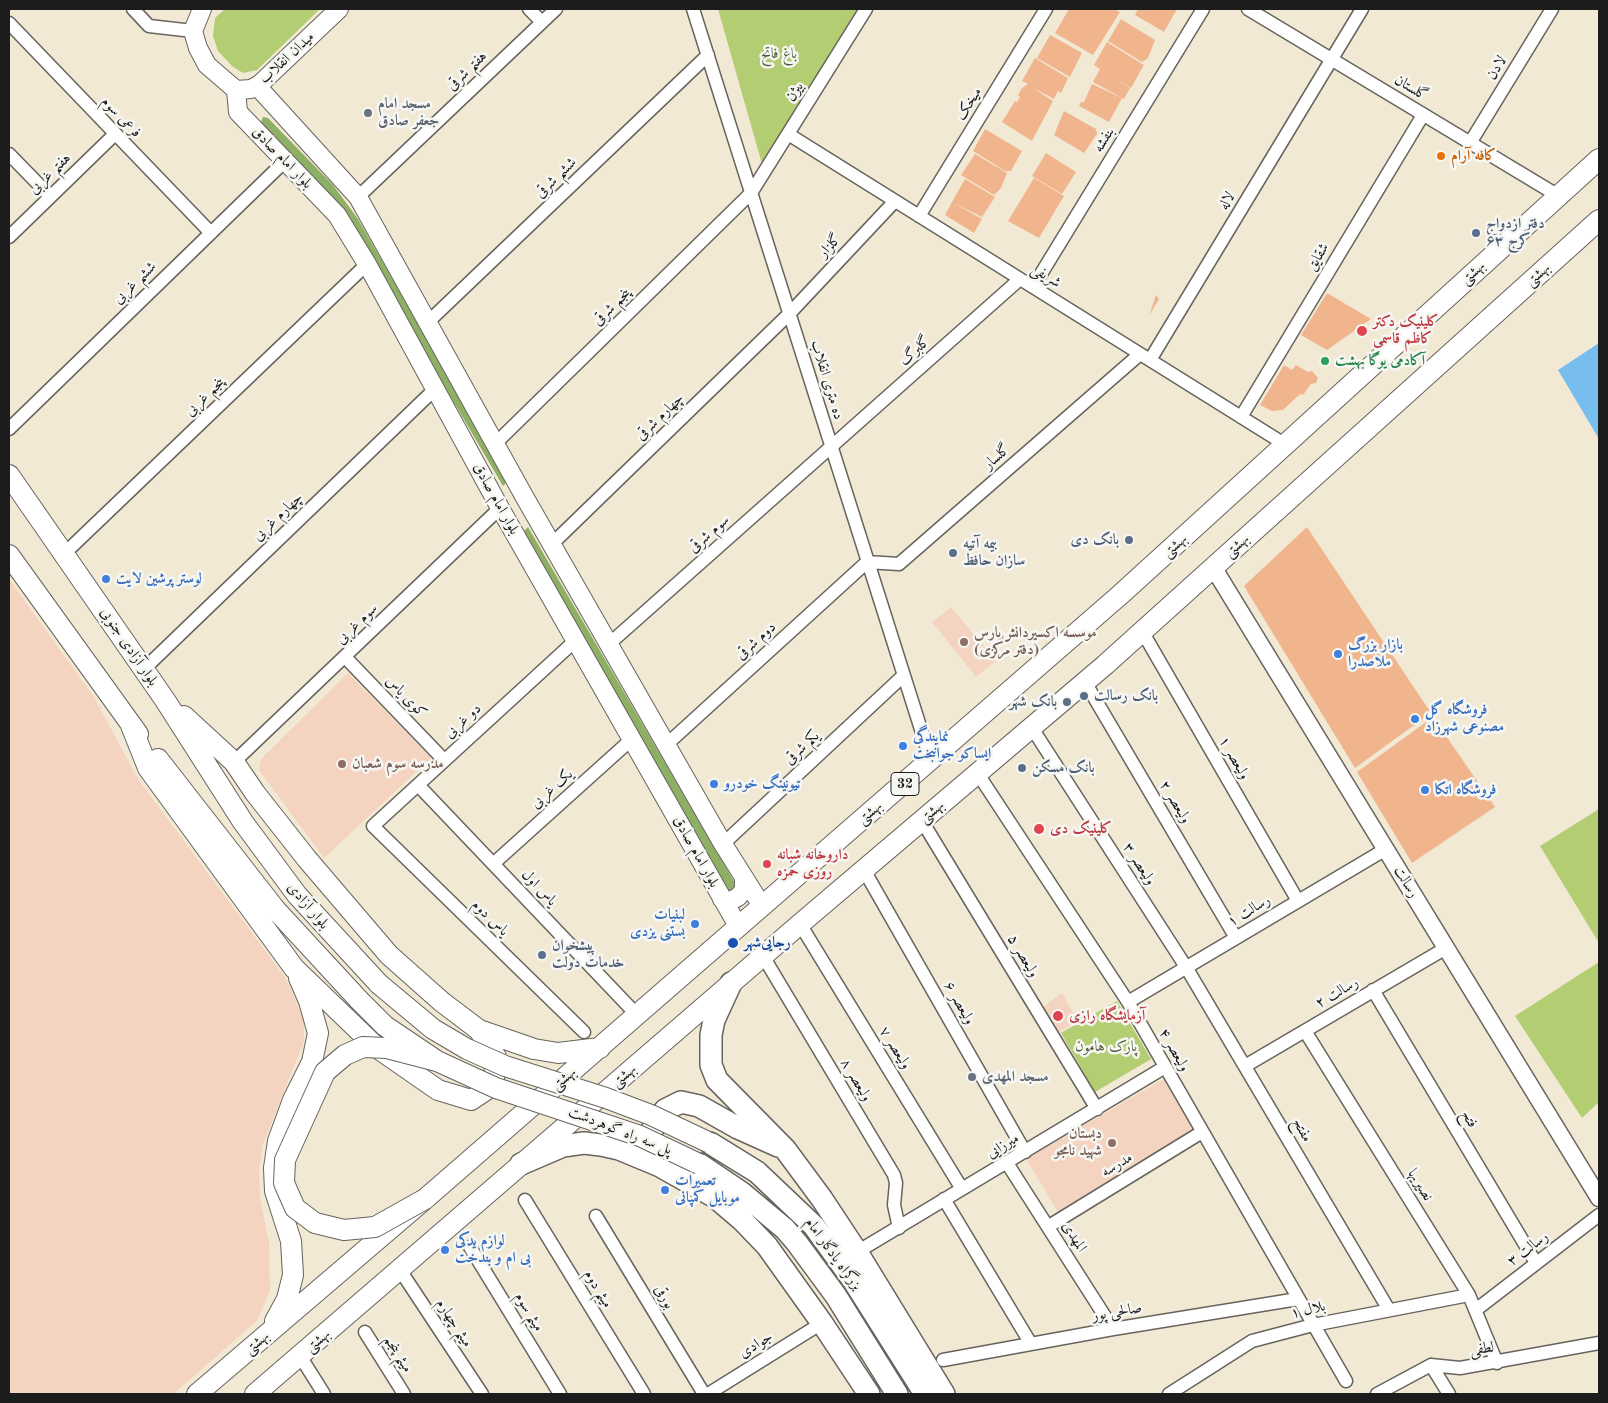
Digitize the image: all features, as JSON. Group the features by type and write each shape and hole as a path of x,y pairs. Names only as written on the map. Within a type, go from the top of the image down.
{"highway":[{"path":"732,984 714,1020 711,1035 711,1065 717,1080 785,1149 857,1252 944,1394"},
{"path":"660,1166 653,1155 650,1133 665,1110 681,1102 699,1106 738,1128 785,1149"},
{"path":"521,1164 563,1146 584,1143 619,1149 660,1166 714,1197 742,1220 767,1246 822,1323 869,1394"},
{"name":"بزرگراه یادگار امام","path":"710,1143 756,1172 814,1226 853,1280 925,1394"},
{"name":"بزرگراه یادگار امام","path":"699,1164 742,1193 785,1228 836,1296 898,1394"}],"main road":[{"path":"202,9 193,31 198,48 207,65 236,90"},
{"name":"میدان انقلاب","path":"236,90 251,89 257,86 339,9"},
{"name":"بلوار امام صادق","path":"257,86 358,197 524,496 723,844 762,906"},
{"name":"بلوار امام صادق","path":"236,90 238,112 336,215 367,264 500,508 738,926"},
{"name":"بهشتى","path":"197,1394 425,1200 1120,595 1599,159"},
{"name":"بهشتی","path":"255,1394 800,924 1085,682 1599,220"},
{"name":"بلوار آزادی جنوبی","path":"9,475 166,700 243,822"},
{"path":"500,508 524,496"},
{"path":"9,555 130,724 148,768 294,968 376,1047 438,1090 471,1100 486,1090 494,1078 496,1057 479,1030"},
{"path":"166,700 234,762 255,793 307,859 389,955 442,1002 479,1030 534,1049 558,1053 600,1048"},
{"name":"بلوار آزادی","path":"130,724 226,844 275,909 359,1000"},
{"name":"بلوار آزادی","path":"243,822 297,895 379,984"},
{"path":"722,900 730,901 738,897 744,890 744,880"},
{"path":"268,1333 287,1299 293,1275 291,1241 275,1191 274,1168 278,1141 293,1100 312,1062 318,1033 309,1001 294,968"},
{"name":"پل سه راه گوهردشت","path":"379,984 433,1029 467,1049 505,1066 606,1098 651,1115 710,1143"},
{"name":"پل سه راه گوهردشت","path":"359,1000 396,1035 437,1061 496,1088 640,1136 699,1164"},
{"path":"425,1200 374,1227 344,1230 315,1223 295,1208 284,1183 285,1160 325,1072 345,1055 363,1047 387,1048 437,1061"}],"street":[{"path":"132,9 150,26 193,31"},
{"path":"529,9 542,22"},
{"name":"هفتم شرقی","path":"358,197 556,9"},
{"name":"ده متری انقلاب","path":"693,9 931,761"},
{"name":"بیژن","path":"751,193 866,9"},
{"name":"میخک","path":"919,216 1046,9"},
{"name":"بنفشه","path":"1033,287 1203,9"},
{"name":"گلستان","path":"1248,9 1557,196"},
{"name":"لاله","path":"1145,357 1362,9"},
{"name":"لادن","path":"1470,143 1552,9"},
{"name":"فرعی سوم","path":"9,23 210,232"},
{"name":"ششم شرقی","path":"427,323 708,56"},
{"name":"شقایق","path":"1240,417 1423,115"},
{"name":"هفتم غربی","path":"9,236 115,134"},
{"name":"شریفی","path":"788,134 1286,445"},
{"path":"9,154 50,196"},
{"name":"ششم غربی","path":"9,429 285,161"},
{"name":"پنجم شرقی","path":"496,443 751,193"},
{"name":"گلزار","path":"789,314 895,201"},
{"name":"پنجم غربی","path":"65,553 367,264"},
{"name":"گلبرگ","path":"831,448 1020,279"},
{"name":"چهارم شرقی","path":"553,544 789,314"},
{"name":"گلسار","path":"867,562 899,564 1145,357"},
{"name":"چهارم غربی","path":"144,669 435,389"},
{"name":"سوم شرقی","path":"609,644 831,448"},
{"name":"سوم غربی","path":"234,762 500,508"},
{"name":"دوم شرقی","path":"666,745 867,562"},
{"name":"رسالت","path":"1213,567 1599,1198"},
{"name":"ولیعصر ۱","path":"1142,631 1298,901"},
{"name":"دو غربی","path":"373,826 576,640"},
{"name":"کوی یاس","path":"345,657 444,760"},
{"name":"یکم شرقی","path":"723,844 903,676"},
{"name":"ولیعصر ۲","path":"1085,682 1236,938"},
{"name":"ولیعصر ۳","path":"1032,728 1186,967"},
{"name":"یک غربی","path":"493,864 632,738"},
{"name":"ولیعصر ۴","path":"978,774 1128,1002 1312,1325 1346,1381"},
{"name":"یاس اول","path":"418,785 637,1015"},
{"name":"ولیعصر ۵","path":"922,821 1097,1109"},
{"name":"یاس دوم","path":"373,826 584,1032"},
{"name":"رسالت ۱","path":"1128,1002 1386,849"},
{"name":"ولیعصر ۶","path":"864,870 1025,1152"},
{"name":"ولیعصر ۷","path":"800,924 962,1189"},
{"name":"رسالت ۲","path":"1245,1066 1446,948"},
{"name":"ولیعصر ۸","path":"763,956 894,1175 896,1183 894,1206 899,1228"},
{"name":"مفتح","path":"1186,967 1389,1310"},
{"name":"فتح","path":"1373,990 1536,1263"},
{"name":"نصیریها","path":"1305,1031 1469,1295 1496,1363"},
{"name":"میرزایی","path":"857,1252 1165,1067"},
{"name":"مدرسه","path":"1048,1226 1202,1132"},
{"name":"المهدی","path":"1007,1163 1112,1329"},
{"path":"944,1199 1031,1344"},
{"name":"میثم دوم","path":"525,1200 644,1394"},
{"name":"رسالت ۳","path":"1476,1309 1599,1215"},
{"name":"بورقی","path":"596,1216 706,1394"},
{"name":"میثم سوم","path":"470,1247 560,1394"},
{"name":"میثم چهارم","path":"400,1270 482,1394"},
{"name":"بلال ۱","path":"1169,1394 1252,1341 1312,1325 1469,1295"},
{"name":"صالحی پور","path":"943,1360 1112,1329 1298,1299"},
{"name":"جوادی","path":"706,1394 822,1323"},
{"name":"میثم پنجم","path":"365,1332 404,1394"},
{"name":"لطفی","path":"1431,1365 1460,1368 1599,1344"},
{"path":"300,1356 324,1394"},
{"path":"1377,1394 1431,1365 1449,1394"}],"shaded area":[{"path":"9,579 94,697 138,779 286,979 304,1019 304,1041 263,1144 259,1170 260,1196 269,1243 270,1290 257,1321 173,1394 9,1394"},
{"name":"موسسه اکسیردانش‌پارس (دفتر مرکزی)","path":"951,607 996,661 976,677 932,622"},
{"name":"مدرسه سوم شعبان","path":"348,673 431,758 324,858 259,770 261,759"},
{"name":"آزمایشگاه رازی","path":"1062,993 1078,1021 1053,1036 1038,1011"},
{"name":"دبستان شهید نامجو","path":"1167,1077 1198,1127 1058,1212 1026,1159"}],"green space":[{"path":"225,9 320,9 257,70 243,73 232,66 218,51 213,36 215,18"},
{"name":"باغ فاتح","path":"718,9 863,9 762,164"},
{"path":"263,117 268,118 333,185 358,219 508,481 503,486 402,314 348,214 264,127 261,122"},
{"path":"528,527 735,883 732,892 727,892 524,531"},
{"path":"1599,809 1599,943 1540,846"},
{"path":"1599,962 1599,1102 1582,1118 1515,1016"},
{"name":"پارک هامون","path":"1117,1001 1151,1059 1095,1092 1061,1033"}],"water":[{"path":"1599,343 1599,439 1558,370"}],"building":[{"path":"1069,9 1114,9 1120,12 1093,55 1055,33"},
{"path":"1138,9 1177,9 1164,32 1135,15"},
{"path":"1121,19 1155,40 1148,58 1142,62 1108,41"},
{"path":"1050,35 1082,53 1070,77 1037,58"},
{"path":"1107,42 1144,65 1131,88 1113,78 1130,88 1124,99 1093,82 1100,69 1094,65"},
{"path":"1035,58 1068,78 1061,93 1058,91 1054,99 1033,88 1053,101 1032,141 1002,122 1015,101 1017,102 1020,97 1018,95 1022,88 1028,84 1022,81"},
{"path":"1092,84 1122,98 1109,122 1079,106 1081,102 1084,102"},
{"path":"1064,111 1096,129 1097,134 1084,153 1054,135"},
{"path":"985,129 1022,151 1011,171 1005,171 973,151"},
{"path":"1046,153 1076,172 1062,194 1032,176"},
{"path":"975,154 1007,173 1001,188 994,195 961,175"},
{"path":"1034,178 1064,196 1039,238 1008,221"},
{"path":"965,179 995,197 982,217 952,202"},
{"path":"952,202 982,219 974,233 945,215"},
{"path":"1327,293 1371,319 1327,350 1301,335"},
{"path":"1156,295 1159,299 1149,316"},
{"path":"1284,365 1292,370 1296,365 1308,372 1312,371 1318,378 1316,383 1311,384 1303,395 1300,394 1283,410 1272,411 1260,405"},
{"name":"بازار بزرگ ملاصدرا","path":"1307,527 1431,713 1355,768 1244,586"},
{"name":"فروشگاه اتکا","path":"1433,717 1495,807 1412,863 1357,772"}],"place":[{"name":"مسجد امام جعفر صادق","path":"368,113"},
{"name":"کافه آرام","path":"1441,156"},
{"name":"دفتر ازدواج ۶۳ کرج","path":"1476,233"},
{"name":"کلینیک دکتر کاظم قاسمی","path":"1362,331"},
{"name":"آکادمی یوگا بهشت","path":"1325,361"},
{"name":"بانک دی","path":"1129,540"},
{"name":"بیمه آتیه سازان حافظ","path":"953,553"},
{"name":"لوستر پرشين لايت","path":"106,579"},
{"name":"موسسه اکسیردانش‌پارس (دفتر مرکزی)","path":"964,642"},
{"name":"بازار بزرگ ملاصدرا","path":"1338,654"},
{"name":"بانک رسالت","path":"1084,696"},
{"name":"بانک شهر","path":"1067,702"},
{"name":"فروشگاه گل مصنوعی شهرزاد","path":"1415,719"},
{"name":"نمایندگی ایساکو جوانبخت","path":"903,746"},
{"name":"مدرسه سوم شعبان","path":"342,764"},
{"name":"بانک مسکن","path":"1022,768"},
{"name":"تیونینگ خودرو","path":"714,784"},
{"name":"فروشگاه اتکا","path":"1425,790"},
{"name":"کلینیک دی","path":"1039,829"},
{"name":"داروخانه شبانه روزی حمزه","path":"767,864"},
{"name":"لبنیات بستنی یزدی","path":"695,924"},
{"name":"رجایی‌شهر","path":"733,943"},
{"name":"پیشخوان خدمات دولت","path":"542,955"},
{"name":"آزمایشگاه رازی","path":"1058,1016"},
{"name":"مسجد المهدی","path":"972,1077"},
{"name":"دبستان شهید نامجو","path":"1112,1143"},
{"name":"تعمیرات موبایل کمپانی","path":"665,1190"},
{"name":"لوازم یدکی بی ام و بندخت","path":"445,1250"}]}
